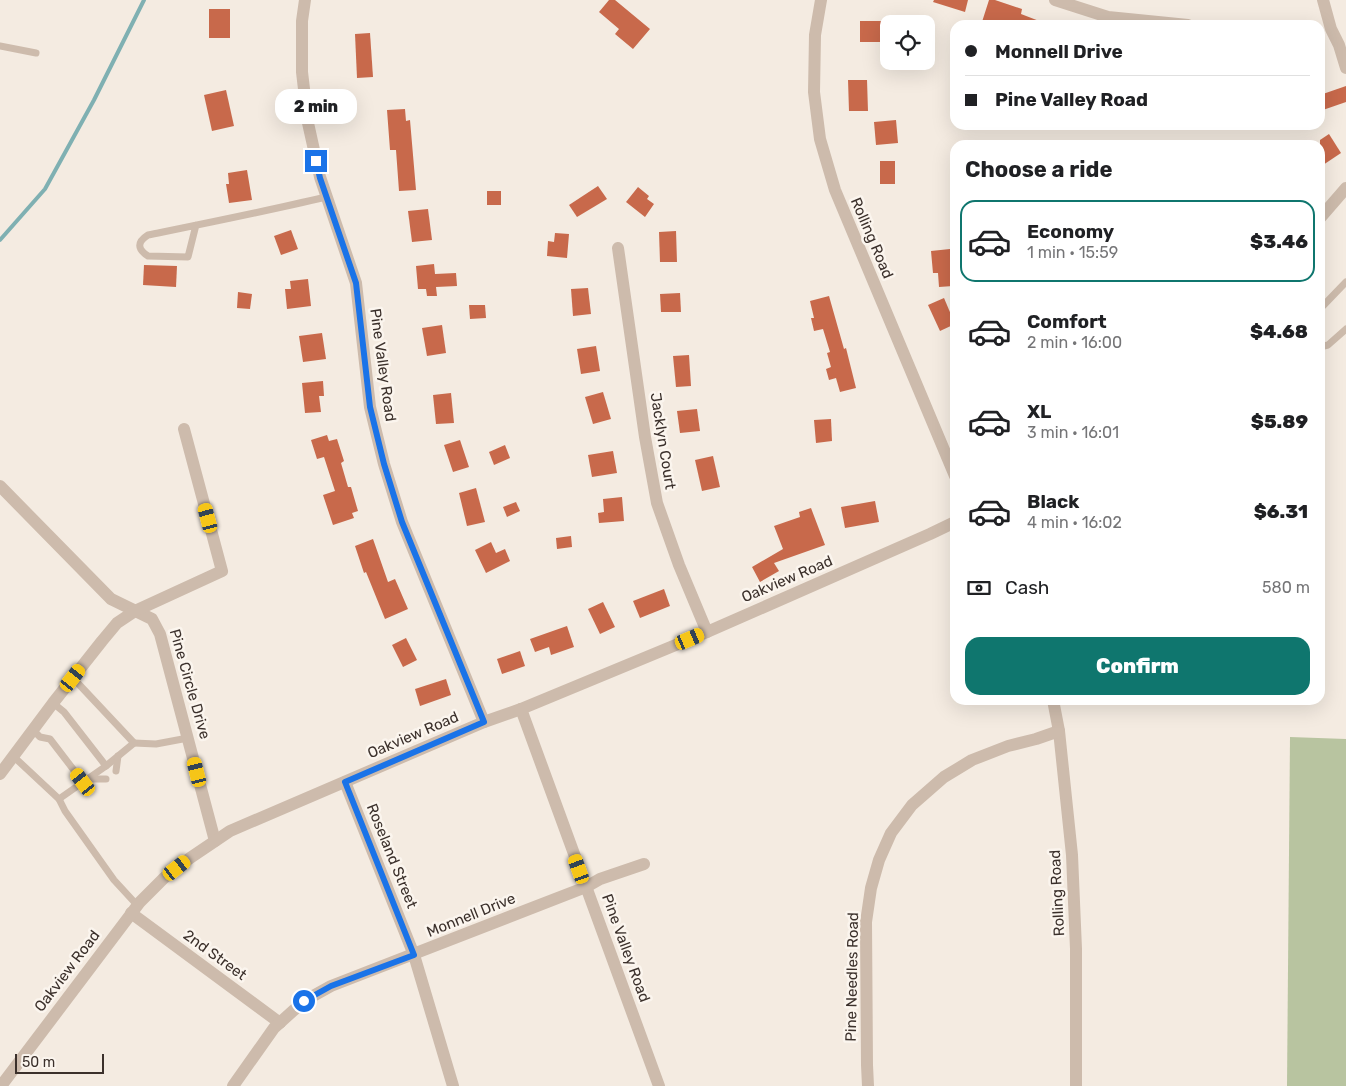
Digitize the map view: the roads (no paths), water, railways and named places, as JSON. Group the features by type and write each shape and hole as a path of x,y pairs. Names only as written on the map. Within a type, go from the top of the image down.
{"street":[{"name":"Pine Valley Road","path":"305,0 302,21 302,72 308,123 320,178 356,283 370,407 384,464 402,522 484,722"},
{"name":"Rolling Road","path":"821,0 815,35 814,92 820,139 835,190 950,464"},
{"path":"1055,0 1108,17 1138,20"},
{"path":"1323,0 1324,20"},
{"path":"1325,29 1339,45 1346,68"},
{"path":"1325,212 1346,188"},
{"name":"Jacklyn Court","path":"618,248 645,437 657,503 679,565 707,632"},
{"path":"0,774 53,703 117,623 135,611 222,570 184,429"},
{"name":"Pine Circle Drive","path":"0,486 111,598 152,618 160,634 215,841"},
{"name":"Oakview Road","path":"1,1086 134,909 164,878 230,831 484,722 521,709 707,632 950,524"},
{"name":"Rolling Road","path":"1054,705 1059,731 1072,855 1076,949 1076,1086"},
{"name":"Pine Valley Road","path":"521,709 659,1086"},
{"name":"Pine Needles Road","path":"868,1086 866,922 879,860 892,833 912,805 944,777 972,760 1008,746 1059,731"},
{"name":"Roseland Street","path":"345,782 414,955 453,1086"},
{"name":"Monnell Drive","path":"233,1086 274,1028 304,1001 331,986 586,887 600,879 644,864"},
{"name":"2nd Street","path":"134,909 280,1022"}],"lane":[{"path":"0,46 36,52"},
{"path":"196,225 188,257 148,256 140,249 139,244 148,235 326,197"},
{"path":"1325,304 1346,282"},
{"path":"1325,346 1346,329"},
{"path":"73,678 134,744"},
{"path":"53,703 64,712 106,766"},
{"path":"33,730 40,737 50,739 85,781"},
{"path":"59,799 134,744 156,744 188,738"},
{"path":"13,756 59,799 134,909"},
{"path":"116,771 118,756"},
{"path":"85,781 106,779"}],"waterway":[{"path":"0,240 45,189 94,100 144,0"}]}
